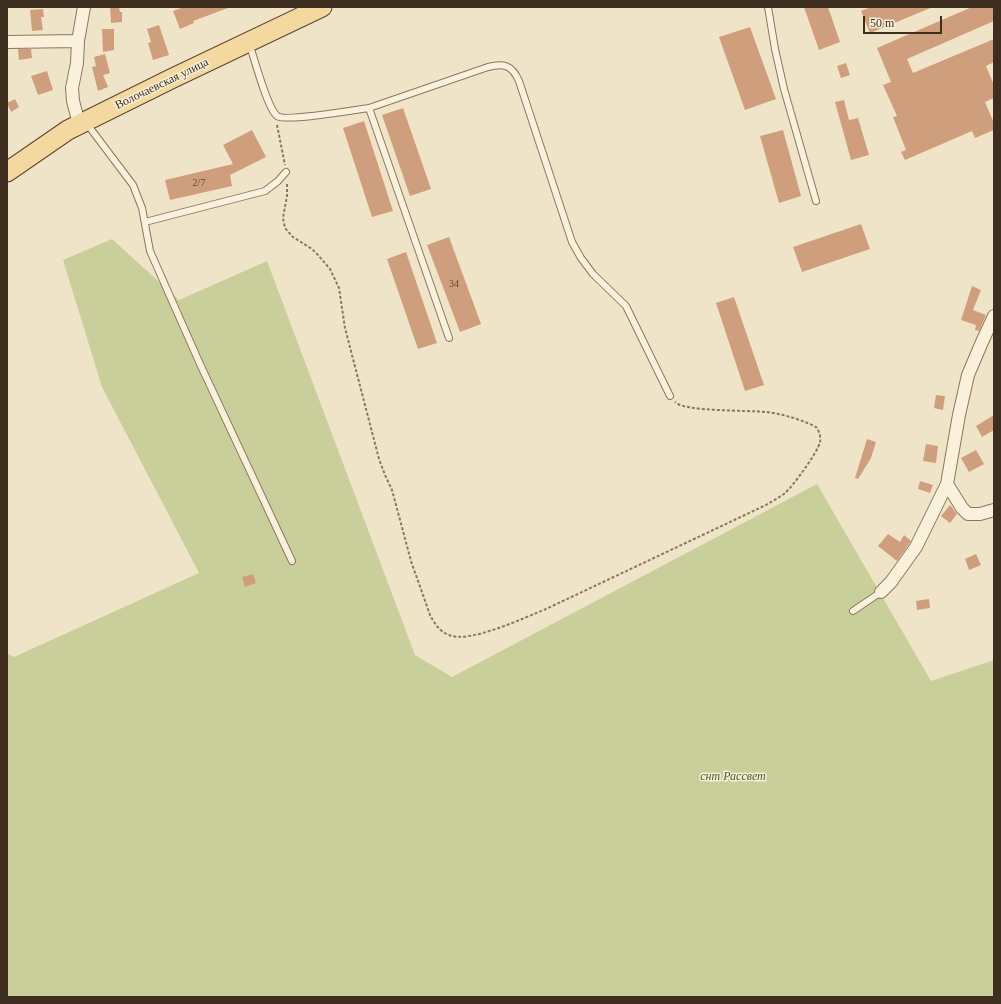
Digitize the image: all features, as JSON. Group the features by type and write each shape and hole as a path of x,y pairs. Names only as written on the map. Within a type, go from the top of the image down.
{"main road":[{"name":"Волочаевская улица","path":"7,172 57,136 322,7"}],"street":[{"path":"82,123 73,101 72,88 77,63 78,41 84,7"},
{"path":"7,42 78,41"},
{"path":"881,592 891,582 916,547 947,484 959,415 968,375 994,316"},
{"path":"947,484 962,508 968,514 980,514 994,510"}],"lane":[{"path":"768,7 775,49 789,109 816,200"},
{"path":"249,42 268,99 274,112 277,116 282,118 329,114 369,108 488,67 501,64 511,69 519,81 572,242 581,258 593,274 626,306 670,396"},
{"path":"369,108 449,338"},
{"path":"82,123 133,185 142,208 150,251 200,364 292,561"},
{"path":"145,222 257,194 271,188 286,172"},
{"path":"853,611 881,592"}],"path":[{"path":"274,112 286,172 288,196 283,218 285,228 293,237 312,249 318,255 330,270 337,283 345,328 379,459 392,490 411,561 422,595 432,619 437,626 448,635 455,637 475,635 510,624 546,609 766,505 788,490 808,464 819,445 820,436 816,427 801,420 766,412 682,406 677,404 670,396"}],"green space":[{"name":"снт Рассвет","path":"112,239 179,300 267,261 415,655 452,677 817,484 931,681 994,660 994,997 7,997 7,653 14,657 199,573 102,387 63,260"}],"building":[{"path":"110,7 119,7 120,12 122,12 122,22 111,23"},
{"path":"184,7 228,8 193,21 194,23 180,29 173,11"},
{"path":"804,7 828,7 840,42 819,50"},
{"path":"871,7 933,7 870,33 861,11"},
{"path":"972,7 992,7 994,10 994,21 907,59 913,73 994,39 994,62 986,66 994,85 994,98 985,102 994,123 994,130 975,138 972,131 905,160 901,152 906,150 893,117 897,116 883,85 891,82 877,48"},
{"path":"43,9 44,17 41,17 43,30 32,31 30,10"},
{"path":"159,25 169,55 153,60 148,43 151,42 147,29"},
{"path":"750,27 776,99 745,110 719,37"},
{"path":"102,29 114,29 114,50 103,52"},
{"path":"18,49 31,49 32,58 19,60"},
{"path":"105,54 110,73 103,75 108,87 98,91 92,67 96,66 94,57"},
{"path":"846,63 850,75 841,78 837,66"},
{"path":"47,71 53,90 38,95 31,76"},
{"path":"15,99 19,107 11,112 7,103"},
{"path":"844,100 849,120 858,118 869,155 851,160 835,102"},
{"path":"403,108 431,189 410,196 382,115"},
{"path":"364,121 393,211 372,217 343,128"},
{"path":"252,130 266,157 230,175 232,186 170,200 165,180 233,164 223,145"},
{"path":"783,130 801,196 779,203 760,136"},
{"path":"861,224 870,249 802,272 793,247"},
{"path":"449,237 481,324 460,332 427,245"},
{"path":"406,252 437,343 418,349 387,259"},
{"path":"972,286 981,290 973,310 986,315 979,331 975,330 976,325 961,320"},
{"path":"734,297 764,385 745,391 716,303"},
{"path":"936,395 945,396 943,410 934,408"},
{"path":"994,415 994,430 982,437 976,426"},
{"path":"867,439 876,442 871,458 858,479 855,478"},
{"path":"926,444 938,446 936,463 923,461"},
{"path":"976,450 984,464 969,472 961,458"},
{"path":"920,481 933,485 930,493 918,489"},
{"path":"950,505 957,514 950,523 941,516"},
{"path":"888,534 900,542 904,535 911,541 897,561 878,546"},
{"path":"976,554 981,565 969,570 965,559"},
{"path":"253,574 256,583 245,587 242,577"},
{"path":"929,599 930,608 917,610 916,601"}]}
